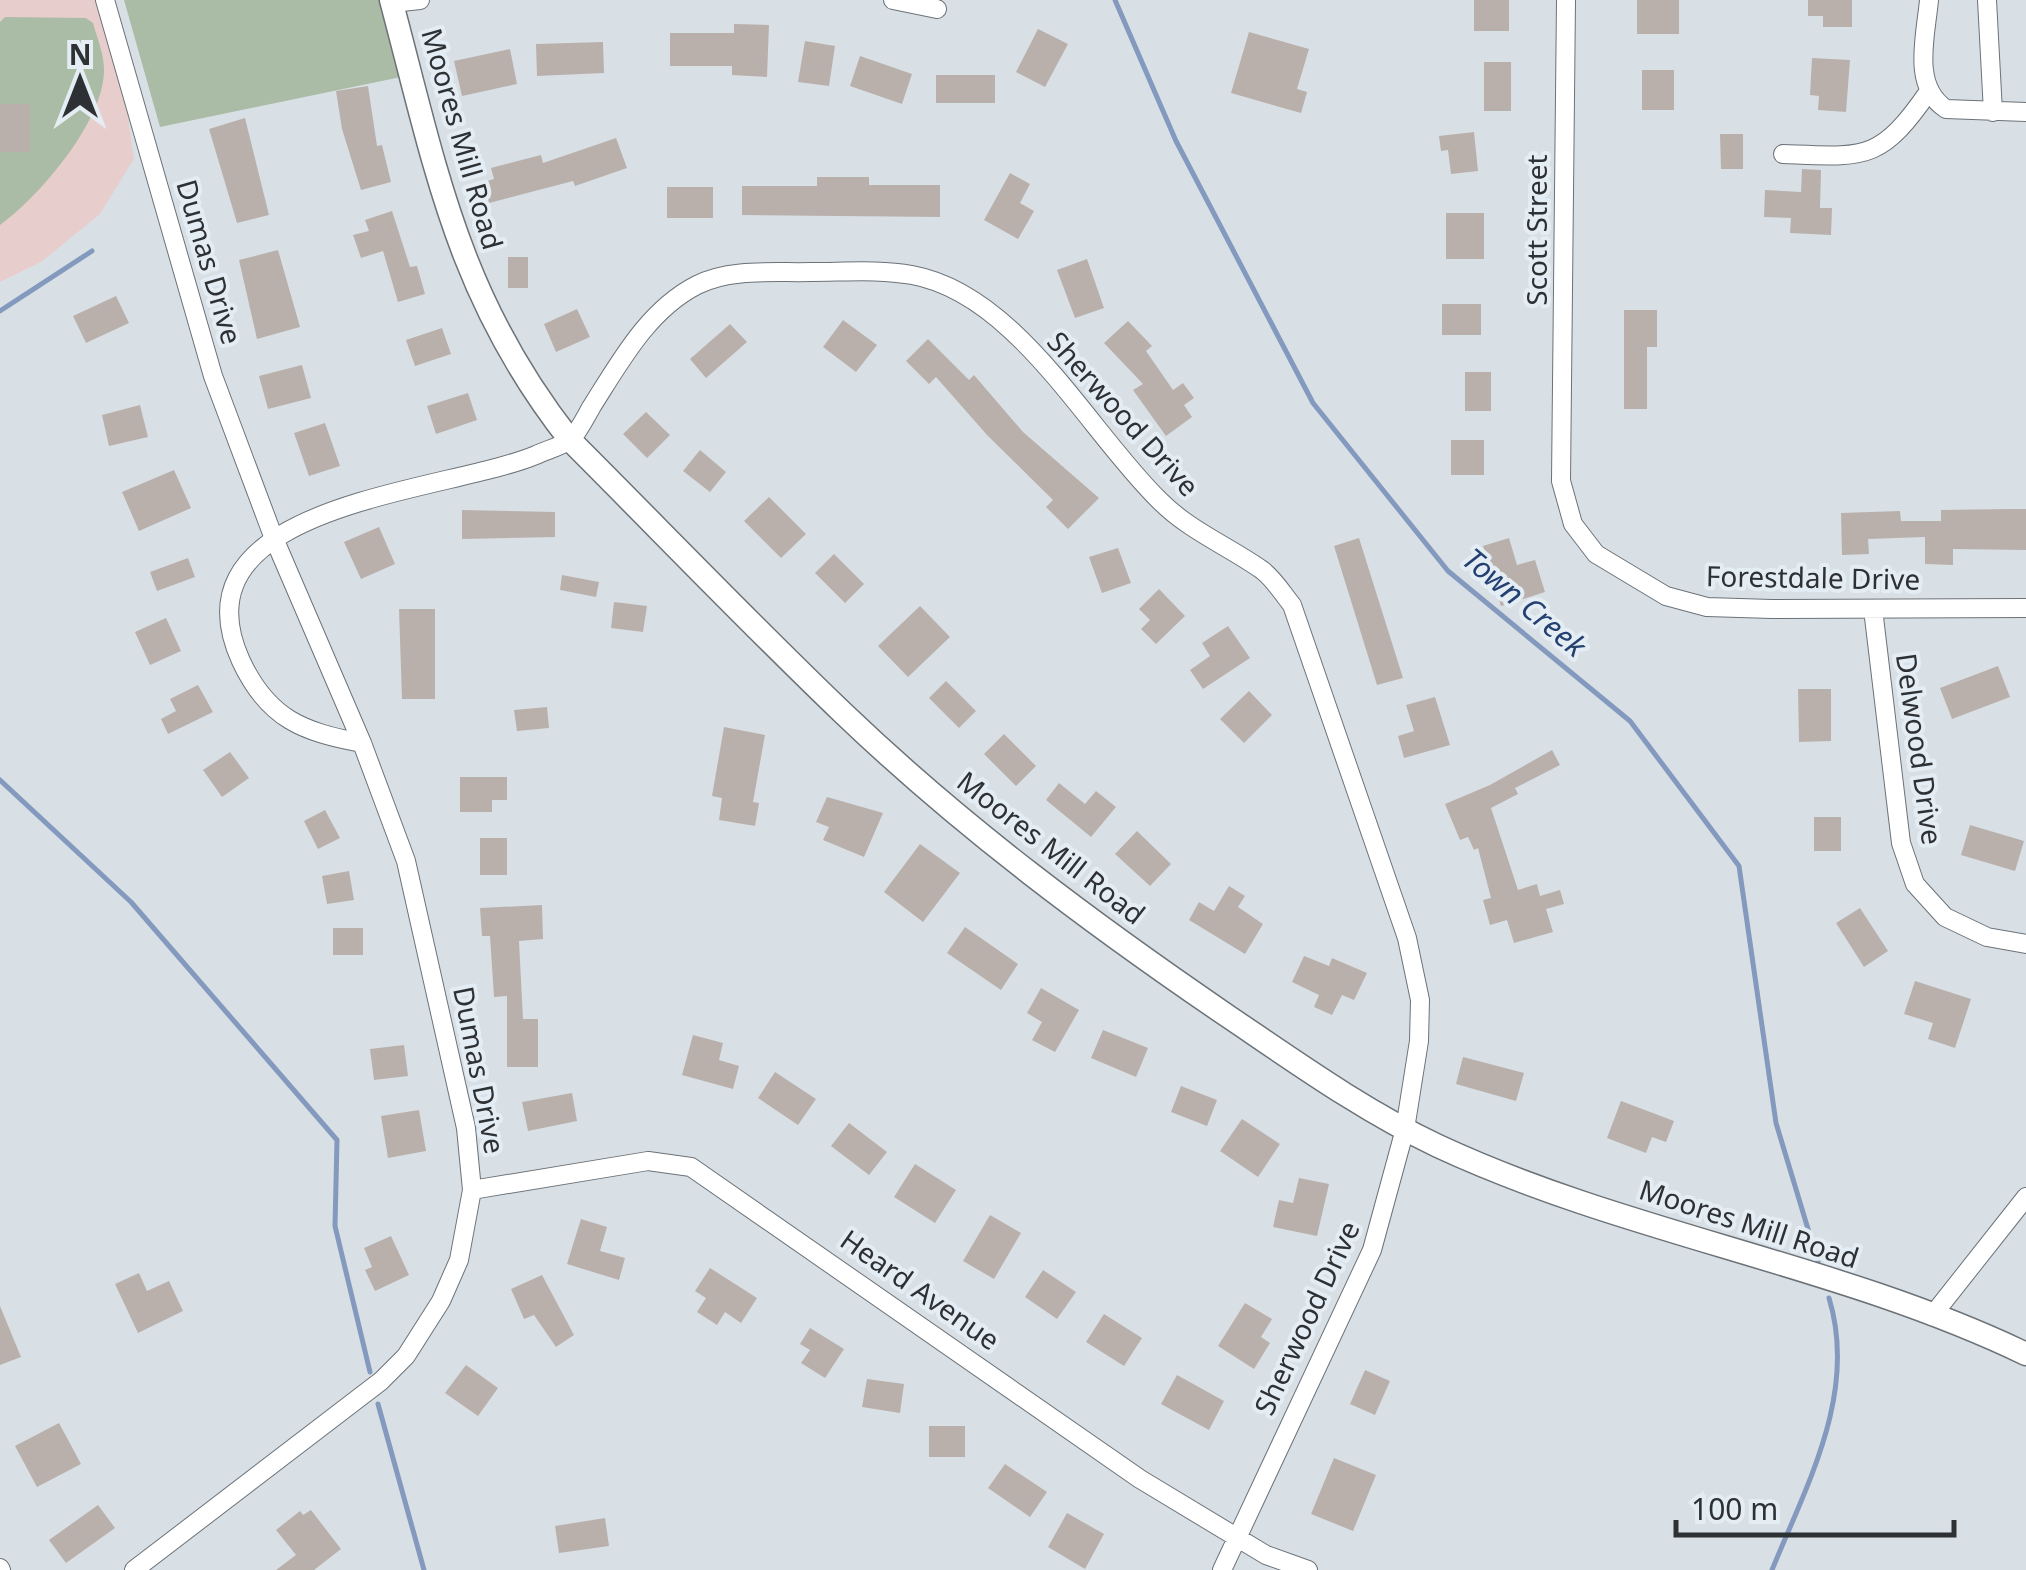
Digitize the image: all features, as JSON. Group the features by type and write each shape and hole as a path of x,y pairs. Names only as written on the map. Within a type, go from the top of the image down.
{"street":[{"name":"Dumas Drive","path":"105,0 213,376 273,536 362,743 417,903 466,1128 472,1190 459,1260 441,1301 406,1356 349,1410 134,1570"},
{"path":"392,1 420,0"},
{"path":"893,0 937,10"},
{"name":"Scott Street","path":"1561,459 1566,0"},
{"path":"1929,0 1924,76 1929,91 1946,109 2026,112"},
{"path":"1987,0 1993,112"},
{"name":"Moores Mill Road","path":"392,1 448,214 483,306 533,392 570,440 845,715 957,814 1146,960 1316,1076 1404,1129 1544,1188 1932,1316 2026,1354"},
{"path":"1783,154 1838,156 1881,148 1901,132 1929,91"},
{"name":"Sherwood Drive","path":"570,440 634,341 684,292 702,282 744,274 874,271 915,276 973,301 1044,367 1158,500 1191,528 1265,572 1292,605 1408,938 1420,1000 1420,1041 1404,1129 1372,1250 1222,1570"},
{"path":"362,743 296,728 250,680 232,641 236,580 244,561 273,536 322,514 510,466 570,440"},
{"name":"Forestdale Drive","path":"1561,459 1561,481 1573,524 1584,540 1612,567 1647,588 1706,607 2026,608"},
{"name":"Delwood Drive","path":"1873,610 1901,844 1914,884 1945,917 1987,937 2026,944"},
{"name":"Heard Avenue","path":"472,1190 648,1161 691,1167 1140,1479 1266,1555 1308,1570"},
{"path":"1932,1316 2026,1196"}],"shaded area":[{"path":"0,0 97,0 122,74 134,159 100,214 41,262 0,282"}],"green space":[{"path":"124,0 380,0 401,77 160,127"},
{"path":"5,17 86,18 93,23 104,69 94,111 67,156 33,196 0,225 0,152 30,152 0,104 0,22"}],"building":[{"path":"1474,0 1509,0 1509,31 1474,31"},
{"path":"1637,0 1679,0 1679,34 1637,34"},
{"path":"1808,0 1852,0 1852,27 1823,27 1823,16 1808,16"},
{"path":"734,24 769,25 767,77 732,75 732,66 670,66 670,33 734,33"},
{"path":"1038,29 1068,44 1045,87 1016,72"},
{"path":"1249,32 1309,49 1297,89 1307,92 1301,113 1231,93"},
{"path":"805,41 835,46 829,86 798,82"},
{"path":"603,42 604,73 537,76 536,44"},
{"path":"510,49 517,84 462,96 454,61"},
{"path":"860,56 912,74 902,104 850,86"},
{"path":"1812,58 1850,60 1846,112 1818,110 1819,96 1810,95"},
{"path":"1484,62 1511,62 1511,111 1484,111"},
{"path":"1642,70 1674,70 1674,110 1642,110"},
{"path":"936,75 995,75 995,103 936,103"},
{"path":"368,86 377,146 382,145 391,182 361,190 342,129 336,91"},
{"path":"0,104 30,104 30,152 0,152"},
{"path":"245,118 269,215 237,223 209,129"},
{"path":"1474,132 1478,171 1451,174 1448,150 1441,151 1439,136"},
{"path":"1720,134 1743,134 1743,169 1721,169"},
{"path":"616,138 627,168 575,186 573,181 489,203 484,182 494,179 491,168 541,155 543,163"},
{"path":"1802,169 1821,170 1820,208 1832,208 1831,235 1790,233 1791,218 1764,217 1765,190 1801,192"},
{"path":"1010,173 1030,184 1020,203 1034,211 1018,239 984,220"},
{"path":"817,177 869,177 869,185 940,185 940,217 742,215 742,186 817,186"},
{"path":"667,187 713,187 713,218 667,218"},
{"path":"392,211 410,267 417,266 425,294 398,302 383,251 361,258 353,235 369,231 365,220"},
{"path":"1446,213 1484,213 1484,259 1446,259"},
{"path":"278,250 300,327 257,339 239,260"},
{"path":"508,257 528,257 528,288 508,288"},
{"path":"1087,259 1104,308 1075,318 1057,270"},
{"path":"116,296 129,323 86,343 73,316"},
{"path":"1442,304 1481,304 1481,335 1442,335"},
{"path":"577,309 590,337 556,352 544,324"},
{"path":"1624,310 1657,310 1657,347 1647,347 1647,409 1624,409"},
{"path":"843,320 877,345 856,372 823,347"},
{"path":"1128,321 1152,346 1146,351 1173,390 1183,383 1194,398 1184,405 1192,417 1166,436 1133,390 1143,384 1104,343"},
{"path":"730,324 747,342 706,378 690,359"},
{"path":"442,328 451,354 415,366 406,340"},
{"path":"928,339 969,380 974,375 1023,432 1099,498 1068,529 1046,507 1053,500 987,435 936,377 929,384 906,361"},
{"path":"302,365 311,398 268,409 259,376"},
{"path":"1465,372 1491,372 1491,411 1465,411"},
{"path":"468,393 477,420 436,434 427,406"},
{"path":"140,405 148,437 109,446 102,415"},
{"path":"646,412 670,435 647,458 623,434"},
{"path":"325,423 340,466 309,476 294,433"},
{"path":"1451,440 1484,440 1484,475 1451,475"},
{"path":"700,450 726,472 710,492 683,471"},
{"path":"174,470 191,508 139,531 122,492"},
{"path":"769,497 806,534 781,558 744,521"},
{"path":"2026,509 2026,550 1953,549 1953,565 1925,564 1925,537 1868,539 1869,554 1842,555 1841,513 1900,511 1901,521 1941,521 1941,510"},
{"path":"462,510 555,512 555,537 462,539"},
{"path":"379,527 395,564 361,579 344,542"},
{"path":"1359,538 1403,678 1377,685 1334,546"},
{"path":"1509,538 1517,565 1535,560 1545,592 1501,606 1483,546"},
{"path":"1118,548 1131,583 1102,593 1089,557"},
{"path":"834,554 864,584 845,603 815,573"},
{"path":"188,558 195,577 157,591 150,572"},
{"path":"562,575 599,582 596,597 560,590"},
{"path":"1159,589 1185,616 1156,644 1141,629 1150,620 1139,609"},
{"path":"614,602 647,606 643,632 611,628"},
{"path":"920,606 950,637 908,677 878,646"},
{"path":"399,609 435,609 435,699 402,699"},
{"path":"166,618 181,651 150,665 135,632"},
{"path":"1228,626 1250,658 1203,689 1190,670 1210,656 1202,643"},
{"path":"1998,666 2010,697 1952,719 1940,688"},
{"path":"946,681 976,711 959,728 929,698"},
{"path":"198,685 213,712 168,734 161,719 176,711 170,699"},
{"path":"1798,689 1831,689 1831,741 1799,742"},
{"path":"1249,691 1272,715 1244,743 1220,719"},
{"path":"1435,697 1450,745 1404,758 1398,736 1414,731 1406,705"},
{"path":"547,707 549,728 517,731 514,710"},
{"path":"724,727 765,735 753,802 759,803 755,826 719,820 722,798 712,796"},
{"path":"1004,734 1036,766 1016,786 984,754"},
{"path":"1552,750 1560,765 1515,788 1518,794 1491,808 1518,890 1537,884 1540,896 1560,890 1564,904 1546,909 1553,932 1514,943 1507,920 1490,925 1483,900 1491,898 1478,848 1474,850 1468,837 1460,840 1445,804 1490,785"},
{"path":"230,752 249,778 222,797 203,770"},
{"path":"460,777 507,777 507,800 492,800 492,812 460,812"},
{"path":"1059,783 1085,804 1096,791 1116,807 1091,837 1046,800"},
{"path":"827,797 883,813 864,857 823,840 829,827 816,822"},
{"path":"325,810 340,838 318,849 304,821"},
{"path":"1814,817 1841,817 1841,851 1814,851"},
{"path":"1970,825 2024,841 2015,871 1961,855"},
{"path":"1137,831 1171,864 1150,886 1115,854"},
{"path":"480,838 507,838 507,875 480,875"},
{"path":"920,844 960,873 923,922 884,892"},
{"path":"349,871 354,900 327,904 322,876"},
{"path":"1229,886 1245,896 1238,907 1263,924 1245,954 1189,920 1199,902 1214,911"},
{"path":"542,905 543,939 519,941 523,1019 538,1019 538,1067 507,1067 507,996 494,997 490,936 482,936 480,908"},
{"path":"1860,908 1888,951 1864,967 1836,923"},
{"path":"965,927 1018,964 1001,990 947,953"},
{"path":"333,928 363,928 363,955 333,955"},
{"path":"1304,956 1329,966 1332,958 1367,973 1354,1000 1342,995 1332,1015 1314,1007 1319,995 1292,982"},
{"path":"1915,981 1971,999 1955,1048 1928,1039 1933,1023 1904,1014"},
{"path":"1041,988 1079,1010 1055,1052 1032,1040 1042,1022 1027,1013"},
{"path":"1103,1030 1148,1048 1136,1077 1091,1058"},
{"path":"693,1035 723,1043 719,1060 739,1066 733,1089 682,1075"},
{"path":"404,1045 408,1076 374,1080 370,1049"},
{"path":"1463,1057 1524,1073 1516,1101 1456,1084"},
{"path":"775,1072 816,1099 798,1125 758,1098"},
{"path":"1181,1086 1217,1100 1207,1126 1171,1112"},
{"path":"572,1093 577,1121 528,1131 522,1102"},
{"path":"1621,1101 1674,1121 1666,1142 1652,1137 1646,1153 1607,1138"},
{"path":"419,1110 426,1151 388,1158 381,1116"},
{"path":"1242,1119 1280,1144 1258,1177 1220,1151"},
{"path":"849,1123 887,1152 869,1175 831,1146"},
{"path":"915,1164 956,1190 935,1223 894,1197"},
{"path":"1299,1178 1329,1184 1317,1236 1273,1227 1279,1200 1293,1203"},
{"path":"990,1215 1021,1233 994,1279 963,1261"},
{"path":"581,1219 607,1227 600,1251 625,1258 619,1280 567,1264"},
{"path":"391,1236 409,1275 375,1291 365,1270 372,1267 364,1248"},
{"path":"710,1268 757,1298 741,1323 725,1312 717,1325 697,1312 706,1298 695,1291"},
{"path":"1043,1270 1076,1292 1057,1319 1025,1297"},
{"path":"139,1273 147,1291 169,1281 183,1311 138,1333 115,1284"},
{"path":"542,1275 574,1335 556,1347 534,1315 524,1319 511,1289"},
{"path":"1245,1303 1272,1319 1261,1337 1270,1343 1254,1369 1218,1346"},
{"path":"0,1306 21,1357 0,1365"},
{"path":"1104,1314 1142,1338 1124,1366 1086,1342"},
{"path":"810,1328 844,1349 825,1378 801,1363 810,1350 800,1344"},
{"path":"466,1365 498,1388 478,1416 445,1393"},
{"path":"1365,1370 1390,1381 1375,1415 1350,1404"},
{"path":"1177,1375 1224,1401 1209,1430 1161,1404"},
{"path":"867,1379 904,1384 900,1413 862,1407"},
{"path":"59,1423 81,1464 37,1487 15,1446"},
{"path":"929,1426 965,1426 965,1457 929,1457"},
{"path":"1334,1458 1376,1475 1353,1531 1311,1514"},
{"path":"1005,1464 1047,1492 1030,1517 988,1488"},
{"path":"98,1505 115,1528 66,1563 49,1540"},
{"path":"311,1510 341,1549 314,1570 276,1570 296,1555 276,1530 300,1511 303,1515"},
{"path":"1067,1513 1104,1534 1085,1569 1048,1547"},
{"path":"605,1518 609,1546 559,1553 555,1526"}],"waterway":[{"name":"Town Creek","path":"1115,0 1176,141 1313,403 1448,571 1630,721 1739,866 1776,1123 1818,1262"},
{"path":"0,311 92,251"},
{"path":"0,780 131,902 337,1140 335,1226 370,1372"},
{"name":"Town Creek","path":"1772,1570 1813,1471 1833,1403 1836,1333 1829,1298"},
{"path":"378,1404 424,1570"}]}
